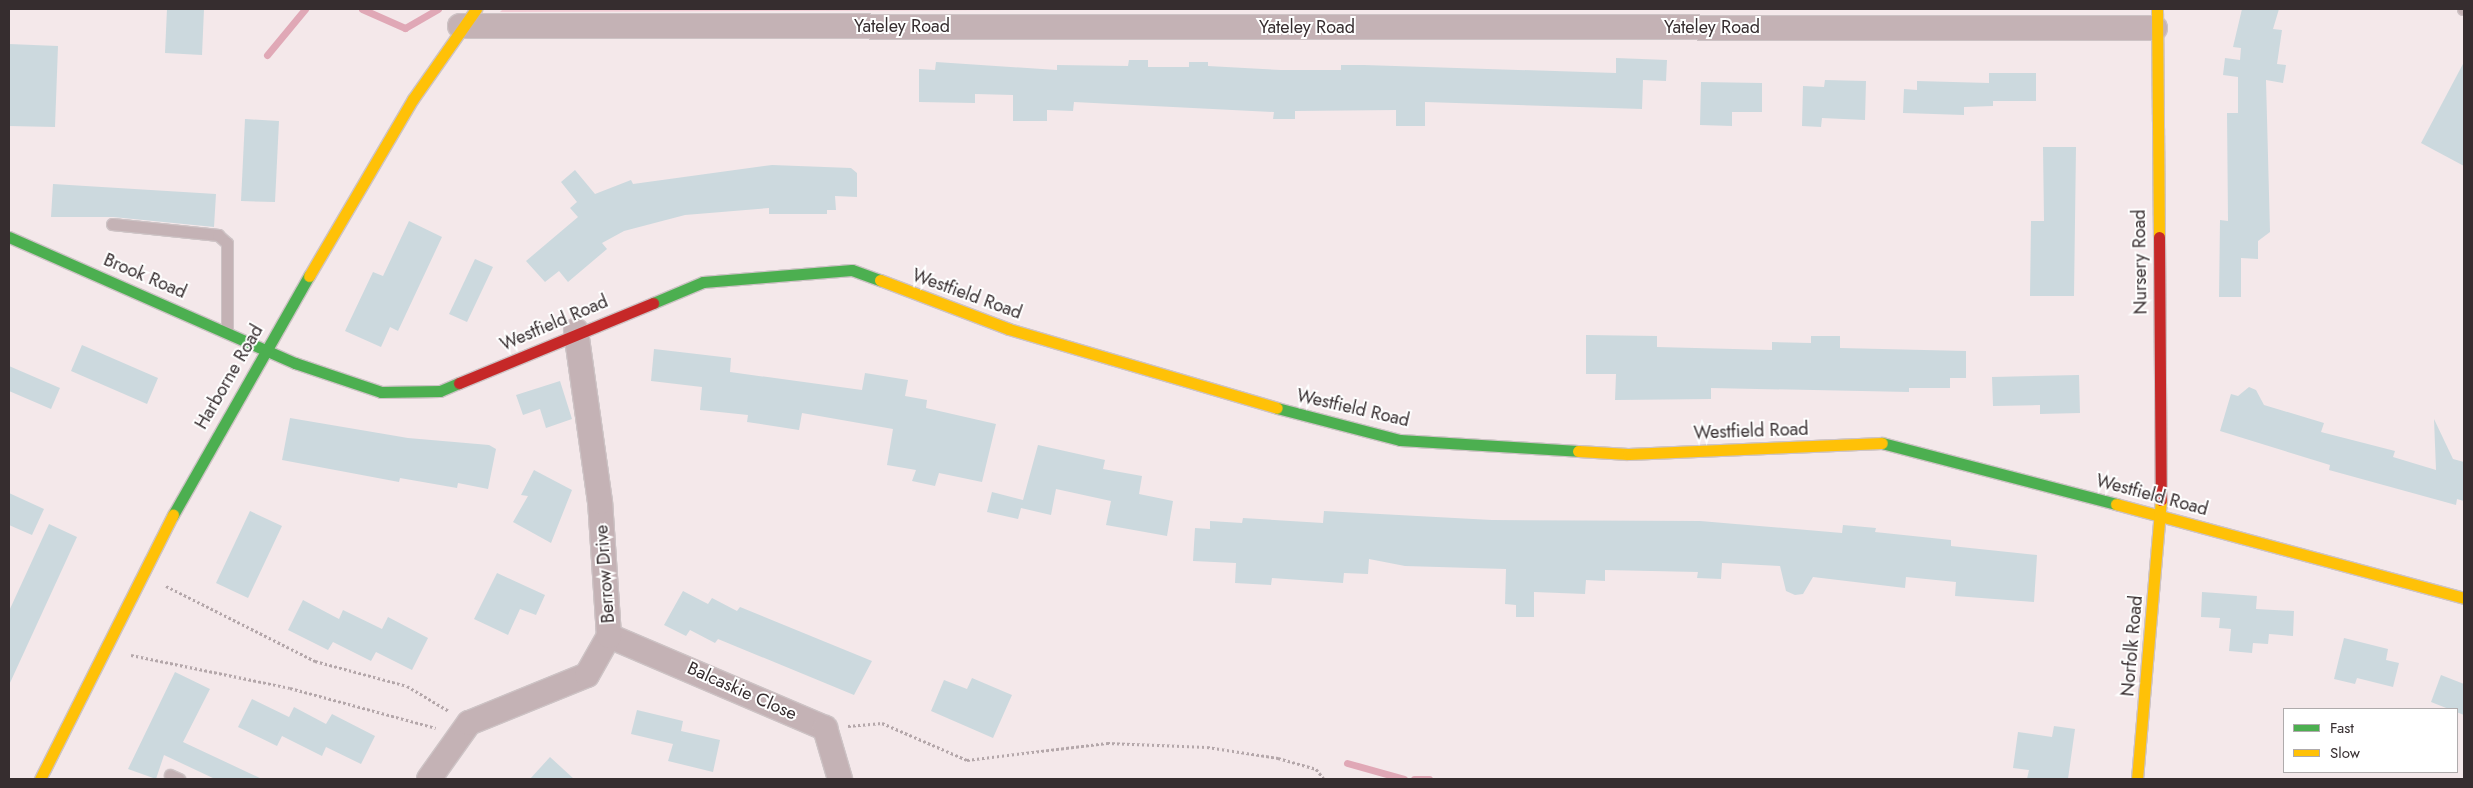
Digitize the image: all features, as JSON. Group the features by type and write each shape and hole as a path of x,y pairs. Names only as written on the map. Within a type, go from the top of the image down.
{"street":[{"name":"Yateley Road","path":"468,17 2156,18"},
{"name":"Harborne Road","path":"40,779 141,573 267,347 468,17"},
{"name":"Nursery Road","path":"2156,18 2161,515"},
{"name":"Brook Road","path":"9,237 267,347"},
{"name":"Westfield Road","path":"267,347 295,363 382,392 411,394 440,390 576,331 703,282 852,270 1018,332 1189,385 1400,440 1628,454 1888,443 2464,598"},
{"name":"Berrow Drive","path":"469,723 588,674 609,636 600,502 576,331"},
{"name":"Norfolk Road","path":"2137,779 2161,515"},
{"name":"Balcaskie Close","path":"609,636 825,728"},
{"path":"429,779 469,723"},
{"path":"825,728 840,779"}],"lane":[{"path":"112,224 218,235 227,243 227,330"}],"path":[{"path":"141,573 315,661 407,686 469,723"},
{"path":"104,648 290,688 442,729"},
{"path":"825,728 882,723 966,760 1107,743 1207,747 1278,758 1316,769 1324,779"}],"shaded area":[{"path":"503,9 1270,9 500,12"}],"building":[{"path":"167,9 204,9 202,55 165,53"},
{"path":"2242,9 2279,9 2273,29 2282,30 2277,64 2286,65 2283,83 2266,80 2270,232 2258,241 2258,259 2241,258 2241,297 2219,297 2220,220 2228,221 2227,113 2238,113 2238,77 2223,75 2225,58 2240,60 2241,48 2233,47"},
{"path":"9,44 58,46 55,127 9,126"},
{"path":"1616,58 1667,60 1666,81 1643,80 1642,109 1425,102 1425,126 1396,126 1396,110 1295,111 1295,119 1273,119 1274,112 1074,102 1073,111 1047,110 1047,121 1013,121 1013,95 975,94 975,103 919,102 919,69 935,70 936,62 1057,70 1057,65 1128,66 1129,60 1148,60 1148,67 1189,67 1189,62 1208,62 1208,66 1281,70 1341,70 1341,65 1364,65 1616,73"},
{"path":"2464,62 2464,166 2421,143"},
{"path":"1989,73 2036,73 2036,101 1993,101 1993,106 1964,107 1964,115 1903,113 1904,89 1917,90 1917,81 1989,83"},
{"path":"1825,80 1866,81 1865,120 1822,118 1821,127 1802,126 1803,86 1824,87"},
{"path":"1701,82 1762,83 1762,112 1732,112 1732,126 1700,125"},
{"path":"245,119 279,121 275,202 241,201"},
{"path":"2043,147 2076,147 2074,296 2030,296 2031,221 2044,221"},
{"path":"772,165 851,168 857,173 857,197 835,196 836,210 827,210 827,214 769,214 769,208 685,215 624,231 602,243 607,249 568,282 559,271 545,282 526,261 578,217 570,208 577,202 561,182 575,170 595,194 631,180 633,184"},
{"path":"53,184 216,194 214,227 113,217 51,217"},
{"path":"409,221 442,237 398,331 390,327 381,347 345,331 373,272 383,276"},
{"path":"475,259 493,267 467,322 449,314"},
{"path":"1586,335 1657,336 1657,347 1772,350 1772,342 1811,343 1811,336 1840,336 1840,348 1966,351 1966,378 1950,378 1950,388 1909,388 1909,392 1711,388 1711,399 1615,400 1616,374 1586,374"},
{"path":"82,345 158,378 147,404 71,371"},
{"path":"654,349 731,358 730,372 862,390 865,373 908,380 905,396 927,400 926,408 996,424 982,482 939,473 935,486 912,481 916,470 887,465 893,429 802,413 799,430 747,422 748,415 700,410 702,387 651,381"},
{"path":"9,366 60,388 51,409 9,391"},
{"path":"2079,375 2080,413 2040,414 2040,405 1993,406 1992,377"},
{"path":"560,381 572,419 546,428 540,409 523,415 516,395"},
{"path":"2249,387 2256,390 2264,405 2324,423 2321,432 2395,451 2393,457 2436,470 2434,419 2453,459 2464,462 2464,501 2457,499 2456,505 2329,470 2330,465 2220,431 2231,394 2238,396"},
{"path":"290,418 408,438 489,445 496,449 488,489 458,483 457,488 400,478 399,482 282,460"},
{"path":"1038,445 1105,460 1103,469 1142,476 1139,494 1173,501 1167,536 1106,525 1111,501 1056,489 1051,515 1021,508 1018,519 987,512 992,492 1023,500"},
{"path":"534,470 572,490 551,543 513,522 528,496 521,495"},
{"path":"9,493 44,509 32,535 9,525"},
{"path":"250,511 282,526 248,598 216,583"},
{"path":"1324,511 1492,520 1700,521 1842,533 1843,525 1876,528 1875,532 1951,540 1951,546 2037,555 2034,602 1955,596 1956,582 1906,577 1905,588 1813,577 1803,594 1795,595 1786,591 1780,566 1722,563 1721,579 1697,578 1698,572 1605,570 1605,581 1586,580 1585,594 1534,592 1534,617 1516,617 1516,605 1505,604 1506,569 1405,566 1369,559 1368,574 1344,573 1343,583 1272,578 1271,585 1235,583 1236,563 1193,561 1195,528 1210,529 1210,521 1242,523 1243,518 1323,523"},
{"path":"49,524 77,537 9,685 9,611"},
{"path":"497,573 545,595 536,615 520,609 508,635 474,619"},
{"path":"683,591 708,604 712,598 737,611 740,607 872,661 854,695 718,639 715,643 690,630 686,636 664,625"},
{"path":"2202,592 2257,596 2256,609 2294,611 2293,636 2269,634 2268,644 2253,643 2252,653 2229,651 2231,629 2219,628 2220,618 2201,617"},
{"path":"303,600 339,619 343,610 382,629 388,617 428,638 412,670 376,652 371,661 333,642 328,650 288,630"},
{"path":"2344,638 2388,649 2386,660 2399,663 2393,687 2357,678 2355,684 2334,679"},
{"path":"175,672 210,689 183,742 262,779 215,779 164,755 156,779 128,769"},
{"path":"2441,675 2464,684 2464,715 2458,713 2458,708 2446,708 2431,702"},
{"path":"972,678 1012,695 993,738 931,711 944,680 967,689"},
{"path":"252,699 289,717 294,707 326,724 332,714 375,736 361,764 326,747 322,756 282,736 277,746 238,727"},
{"path":"637,710 683,721 681,731 720,740 713,772 668,761 673,744 631,734"},
{"path":"2054,726 2075,729 2068,779 2027,779 2029,770 2013,768 2018,732 2052,737"},
{"path":"550,757 574,779 530,779"}],"waterway":[{"path":"267,55 305,9"},
{"path":"362,9 405,28 438,9"},
{"path":"1347,763 1404,779"},
{"path":"1414,779 1429,779"}],"traffic: fast":[{"path":"9,237 295,363 381,392 440,391 459,383"},
{"path":"653,303 703,282 852,270 880,280"},
{"path":"173,515 309,276"},
{"path":"1277,408 1400,440 1578,451"},
{"path":"1882,443 2116,504"}],"traffic: slow":[{"path":"309,276 413,99 476,9"},
{"path":"2157,9 2159,237"},
{"path":"880,280 1009,329 1277,408"},
{"path":"1578,451 1628,454 1882,443"},
{"path":"2137,779 2161,500"},
{"path":"2116,504 2464,598"},
{"path":"40,779 173,515"}],"traffic: jam":[{"path":"2159,237 2161,500"},
{"path":"459,383 653,303"}]}
